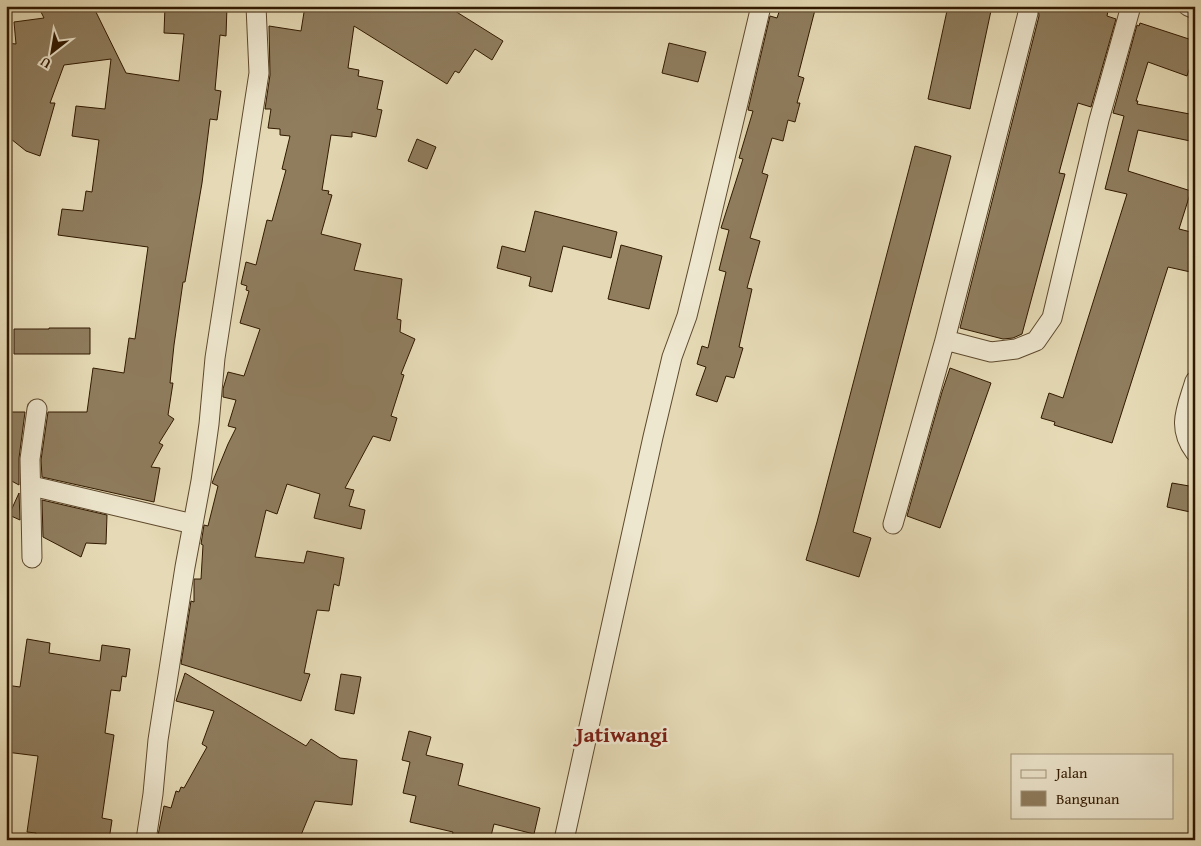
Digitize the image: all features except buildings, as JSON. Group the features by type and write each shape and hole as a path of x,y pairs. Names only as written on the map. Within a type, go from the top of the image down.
{"street":[{"path":"146,840 158,740 209,424 215,358 259,73 256,6"},
{"path":"564,840 653,437 672,357 694,290 761,6"},
{"path":"893,524 945,340 1028,13 1027,6"},
{"path":"945,340 992,352 1016,349 1036,341 1052,318 1099,120 1131,6"},
{"path":"1188,6 1195,8"},
{"path":"1195,381 1183,421 1186,441 1195,452"},
{"path":"32,558 30,459 37,408"},
{"path":"32,486 193,524"}],"district":[{"name":"Jatiwangi","path":"622,734"}]}
